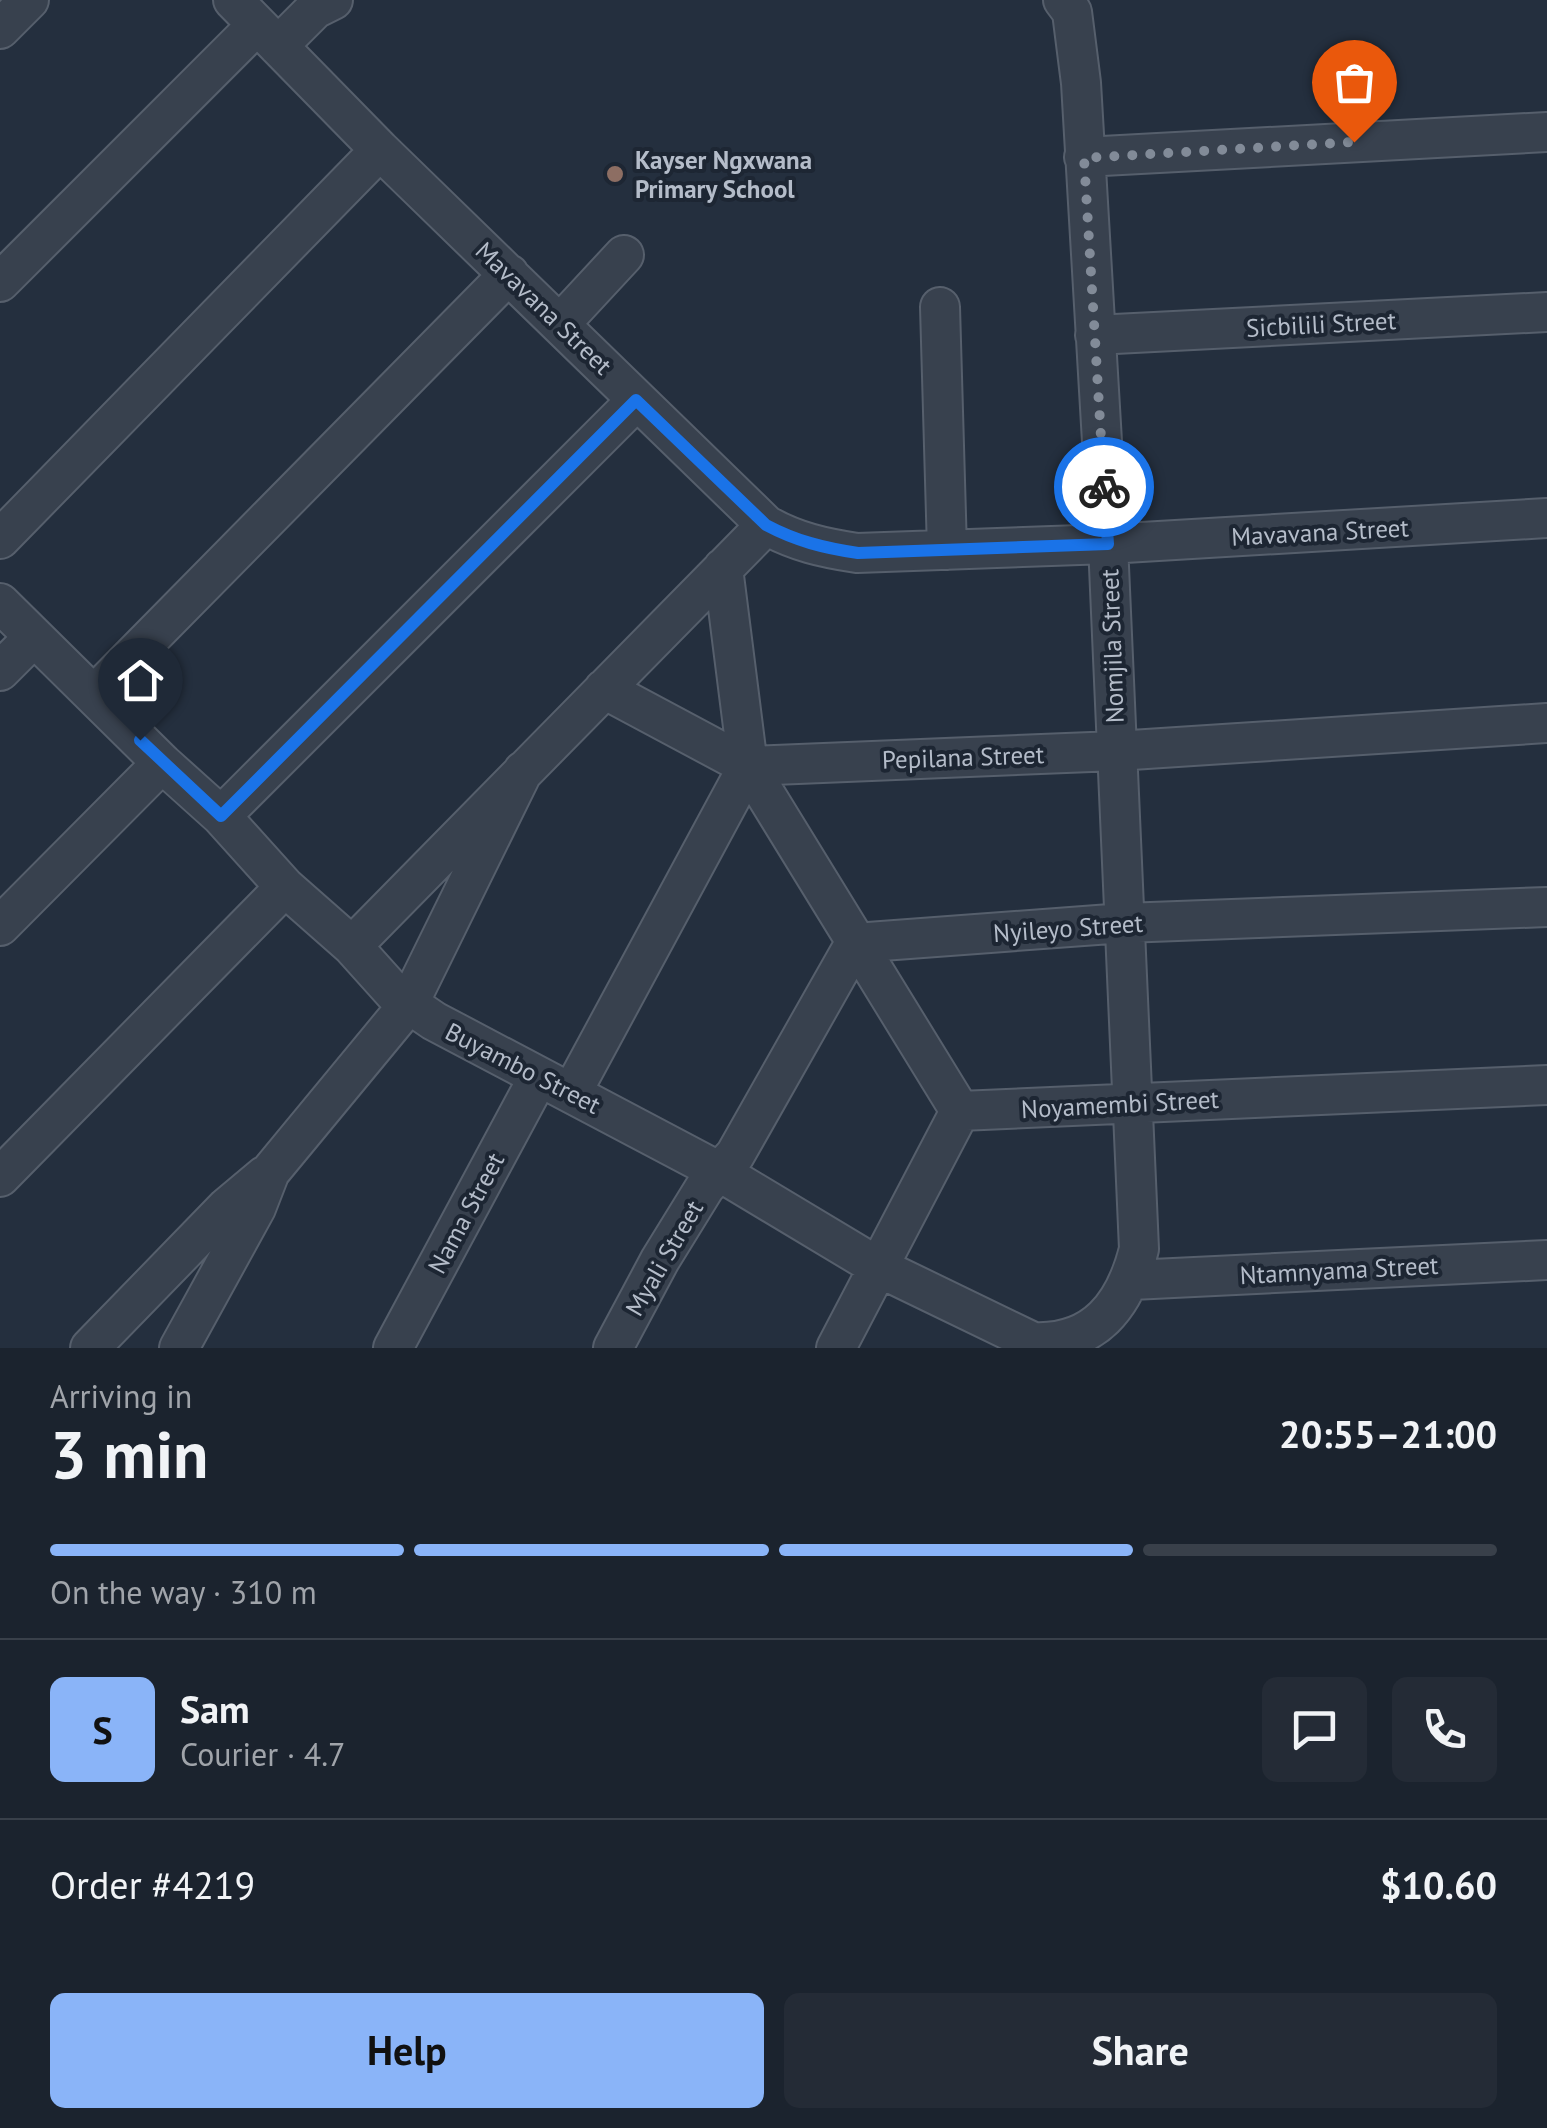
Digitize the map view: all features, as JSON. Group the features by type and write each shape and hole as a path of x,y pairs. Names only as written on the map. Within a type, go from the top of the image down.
{"street":[{"path":"0,29 28,0"},
{"path":"0,282 256,24 315,9 333,0"},
{"name":"Nomjila Street","path":"1074,4 1108,544 1140,1249 1132,1280"},
{"name":"Mavavana Street","path":"256,24 636,400 766,525 788,537 858,553 1108,544 1547,518"},
{"path":"1084,158 1547,132"},
{"path":"0,539 380,150"},
{"path":"560,324 624,256"},
{"path":"95,694 509,274"},
{"path":"940,306 947,550"},
{"name":"Sicbilili Street","path":"1094,335 1547,312"},
{"path":"221,816 636,400"},
{"path":"352,946 766,525"},
{"path":"723,568 748,766 960,1112 836,1348"},
{"name":"Buyambo Street","path":"0,603 221,816 285,887 352,946 408,1005 720,1172 880,1268 1031,1345 1074,1338 1092,1328 1132,1280"},
{"path":"0,671 34,637"},
{"path":"604,689 748,766"},
{"name":"Pepilana Street","path":"748,766 1116,750 1547,723"},
{"path":"0,926 162,763"},
{"path":"555,1085 748,766"},
{"path":"90,1348 228,1207 270,1172 408,1005 524,770"},
{"path":"0,1177 285,887"},
{"name":"Nyileyo Street","path":"856,943 1124,923 1547,907"},
{"path":"720,1172 734,1155 856,943"},
{"name":"Noyamembi Street","path":"960,1112 1547,1084"},
{"name":"Nama Street","path":"393,1348 555,1085"},
{"path":"179,1348 256,1208 270,1172"},
{"name":"Myali Street","path":"613,1348 692,1207 720,1172"},
{"name":"Ntamnyama Street","path":"1132,1280 1547,1260"}],"way so far":[{"path":"1104,487 1084,158 1354,142"}],"place":[{"name":"Kayser Ngxwana Primary School","path":"615,174"}],"route":[{"path":"140,740 221,816 636,400 766,525 817,547 858,553 1108,544 1104,487"}]}
